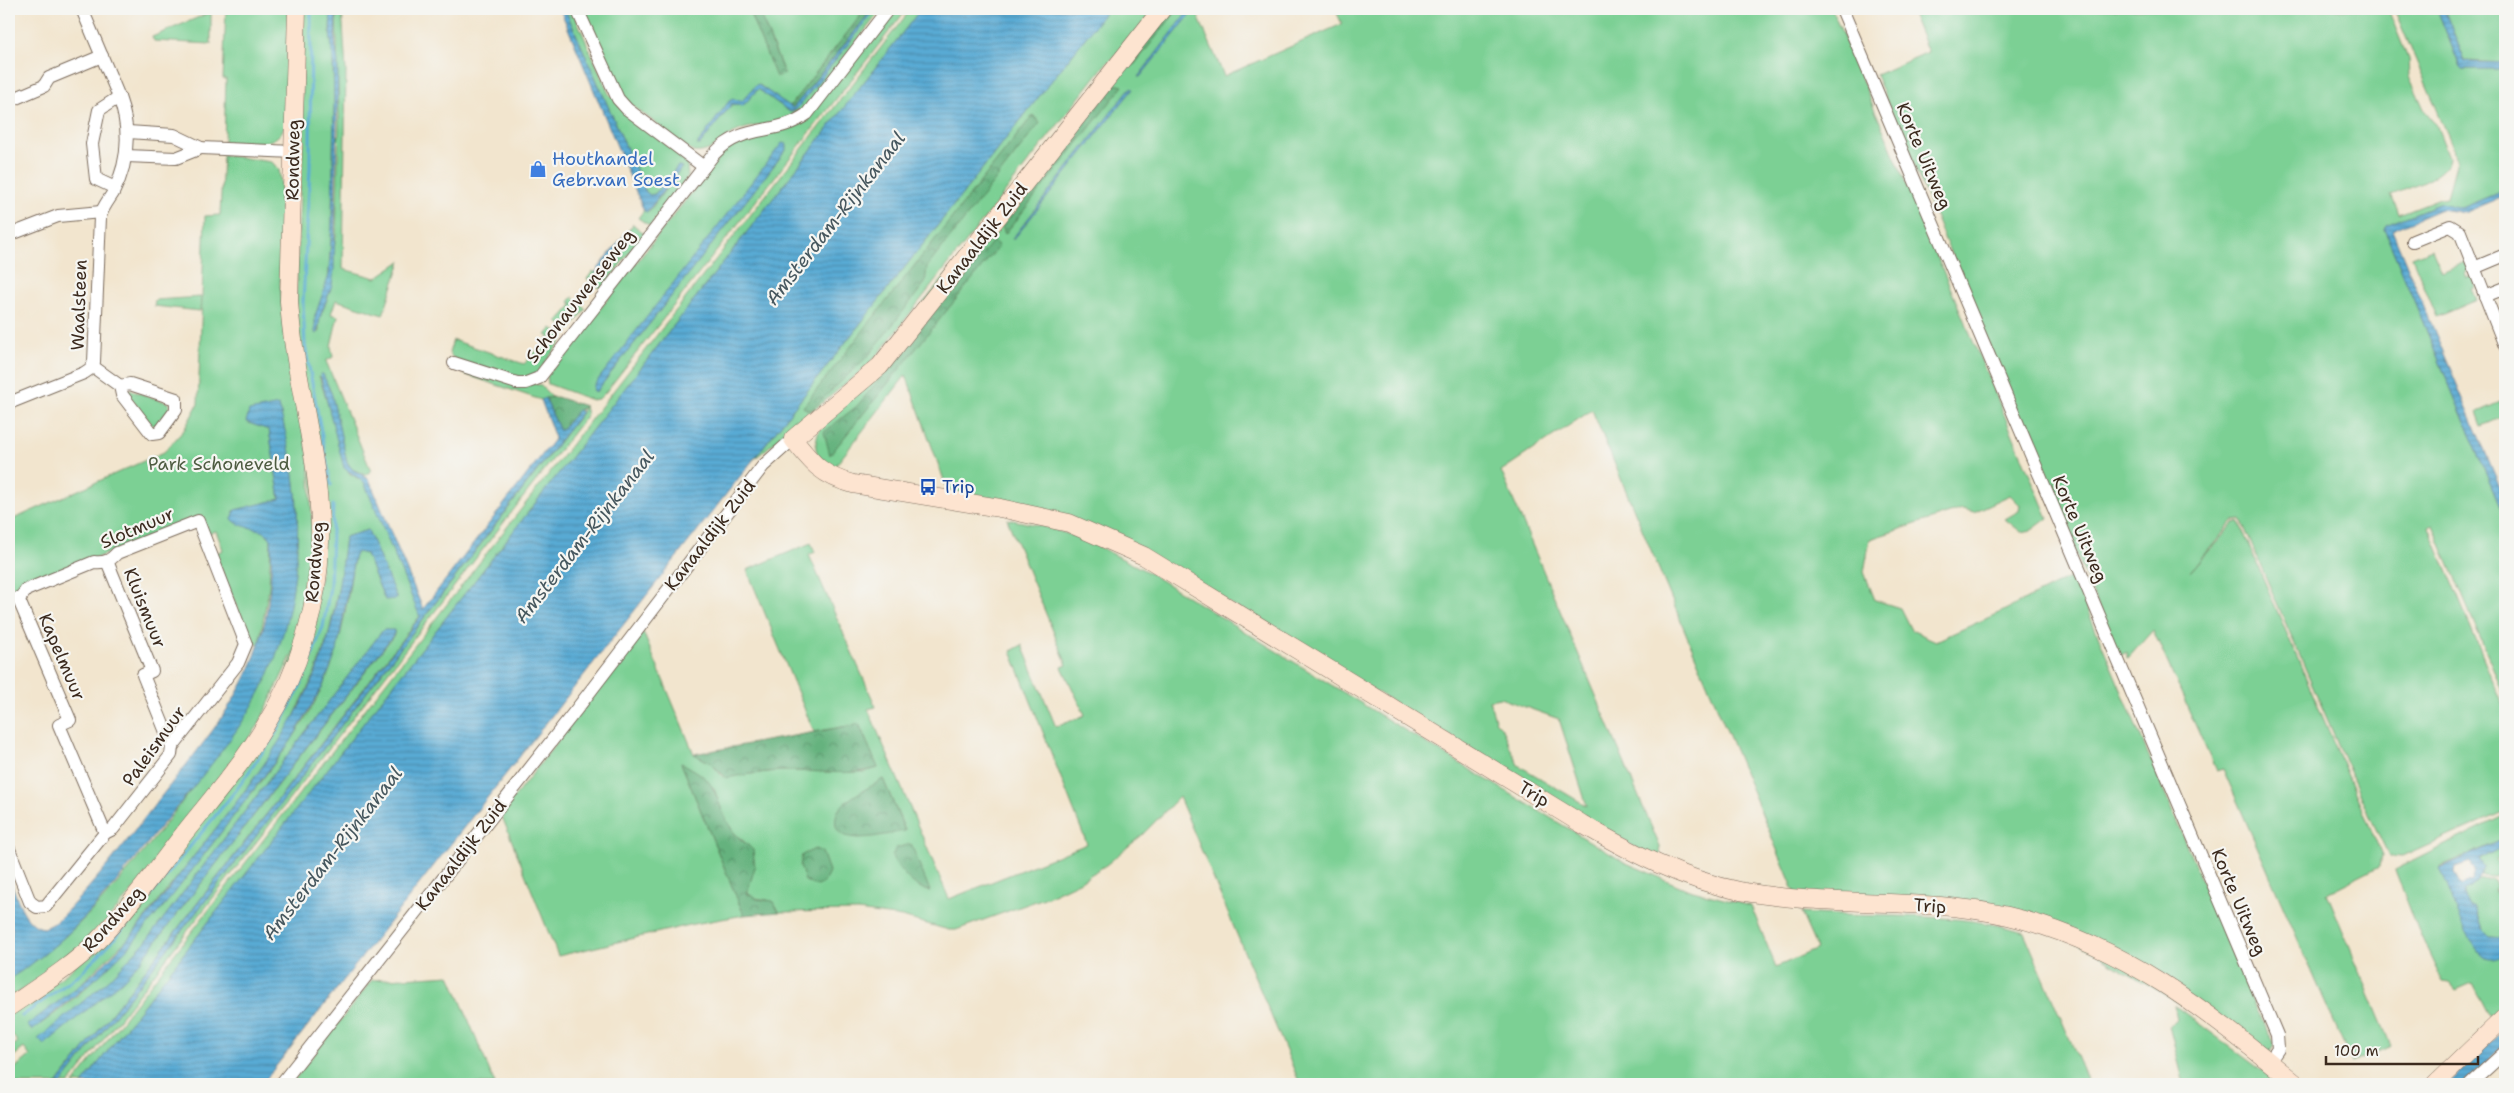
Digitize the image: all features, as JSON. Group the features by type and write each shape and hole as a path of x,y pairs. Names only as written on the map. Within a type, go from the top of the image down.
{"street":[{"path":"9,235 61,215 103,208 115,188 126,156 128,132 119,97 82,9"},
{"name":"Rondweg","path":"9,1007 74,961 120,916 242,760 265,726 290,678 303,643 312,607 317,571 320,518 314,458 291,334 289,301 298,9"},
{"path":"577,9 618,99 627,109 704,167"},
{"name":"Schonauwenseweg","path":"454,362 517,383 526,383 539,378 723,144 738,135 788,124 807,114 888,9"},
{"name":"Kanaaldijk Zuid","path":"281,1084 576,710 763,466 880,366 1162,9"},
{"name":"Korte Uitweg","path":"1842,9 2277,1036 2278,1049 2269,1062"},
{"path":"9,101 44,86 49,78 102,56"},
{"path":"115,188 96,178 92,144 99,110 119,97"},
{"path":"128,132 174,135 201,148 294,152"},
{"path":"126,156 176,158 201,148"},
{"name":"Waalsteen","path":"9,404 84,373 92,366 95,357 103,208"},
{"path":"2413,240 2445,228 2456,227 2460,232 2505,346"},
{"path":"2474,268 2505,255"},
{"path":"2485,296 2505,288"},
{"path":"92,366 120,386 122,395 152,434 162,431 176,410 176,400 130,384 120,386"},
{"name":"Trip","path":"793,440 822,472 834,480 1000,508 1069,523 1144,556 1582,824 1622,847 1674,871 1739,891 1784,897 1972,909 2047,926 2083,940 2140,968 2180,994 2296,1084"},
{"name":"Slotmuur","path":"14,598 26,590 94,562 107,561 117,553 198,521"},
{"name":"Paleismuur","path":"9,849 30,902 41,908 50,903 105,833 113,830 171,755 172,747 238,663 246,644 198,521"},
{"name":"Kluismuur","path":"107,561 152,670 143,674 172,747"},
{"name":"Kapelmuur","path":"14,598 70,720 59,724 105,833"},
{"path":"2435,1084 2505,1018"},
{"path":"2470,1084 2505,1052"}],"green space":[{"path":"226,9 290,9 285,124 282,132 276,138 269,141 260,143 224,142 226,79 223,79"},
{"path":"303,9 331,9 330,33 333,55 334,106 332,223 328,283 315,316 319,333 319,320 328,297 336,235 339,117 336,9 342,9 346,71 343,269 376,278 401,261 383,315 336,300 331,314 338,316 331,346 333,357 326,361 371,471 365,475 352,469 347,462 330,389 319,376 349,473 364,482 420,616 57,1084 9,1084 9,1073 30,1056 24,1048 9,1060 9,1049 18,1042 13,1036 9,1039 9,1015 70,971 266,731 321,577 296,304 302,134","holes":["368,530 385,600 366,554 357,551 354,558 343,623 330,671 314,703 294,736 190,873 142,931 90,984 32,1030 130,937 235,804 284,737 314,675 328,637 340,581 345,537","383,630 394,631 394,635 140,962 44,1045 39,1039 110,979 147,940"]},
{"path":"565,9 572,9 609,94 687,163 688,177 650,226 638,218 644,210 646,212 650,210 682,167 678,166 655,194 649,195 646,192"},
{"path":"582,9 748,9 776,76 784,73 758,9 866,9 789,107 758,84 742,101 734,99 699,145 732,104 741,106 758,89 790,112 794,112 876,9 882,9 806,106 797,114 778,122 738,131 711,149 693,152 624,99"},
{"path":"748,9 758,9 784,74 776,77"},
{"path":"866,9 873,9 793,108 789,107"},
{"path":"893,9 907,9 605,393 599,399 592,400 548,384 547,376 730,144 788,129","holes":["786,150 596,392 593,391"]},
{"path":"911,9 921,9 82,1084 73,1084"},
{"path":"1108,9 1155,9 1125,47 1104,66 879,353 867,366 753,460"},
{"path":"1167,9 1195,9 1224,76 1342,24 1335,9 1832,9 2048,518 2032,530 2021,532 2005,519 2019,511 2020,505 2010,495 1974,512 1962,509 1870,539 1864,572 1875,600 1900,608 1911,630 1936,641 2001,612 2073,576 2256,1010 2275,1044 2271,1051 2263,1052 2033,917 1796,895 1592,410 1501,471 1660,847 1661,860 1636,848 1156,559 949,494 906,375 833,469 822,459 817,451 816,442 820,427","holes":["1500,698 1559,719 1587,806 1518,765 1501,727 1496,722 1489,700"]},
{"path":"1171,9 1178,9 1134,65 1126,67"},
{"path":"1910,9 2388,9 2408,59 2409,76 2425,111 2436,124 2449,157 2447,164 2435,176 2391,195 2399,214 2447,197 2456,164 2453,147 2394,9 2437,9 2462,69 2505,69 2505,190 2461,208 2441,203 2386,225 2384,229 2505,518 2505,697 2433,525 2429,527 2505,710 2505,811 2402,857 2389,856 2364,804 2241,520 2233,521 2190,572 2234,523 2239,522 2382,855 2380,866 2327,893 2391,1046 2352,1063 2223,769 2216,771 2153,630 2129,657 2127,658 2127,652 2119,656 1876,75 1928,52"},
{"path":"2444,9 2505,9 2505,63 2465,61"},
{"path":"211,12 211,44 154,41 152,37"},
{"path":"1115,84 1123,86 1005,234 1002,227"},
{"path":"1033,115 1040,123 927,267 925,283 869,355 810,411 803,407"},
{"name":"Park Schoneveld","path":"223,155 272,162 279,170 281,182 280,283 284,333 309,458 314,559 297,644 258,726 144,878 83,947 9,999 9,979 42,956 102,900 156,836 231,737 249,709 264,679 277,648 286,616 293,584 297,551 297,518 294,474 279,406 246,422 269,430 280,499 233,511 260,529 271,539 269,587 259,645 251,642 215,554 223,550 216,531 208,534 200,516 9,593 9,521 164,452 184,430 198,404 205,216 220,215"},
{"path":"633,224 644,234 603,287 600,288 587,279 593,271 598,275"},
{"path":"993,241 999,246 830,455 824,432 857,406"},
{"path":"2432,249 2442,272 2465,262 2469,270 2465,273 2467,278 2472,276 2476,287 2472,289 2477,300 2437,317 2412,257"},
{"path":"201,297 200,311 154,306 155,300"},
{"path":"573,297 586,309 570,329 557,322 573,304 569,302"},
{"path":"552,328 564,338 537,373 523,379 456,361 449,353 453,340 524,364 550,337 546,335"},
{"path":"466,370 540,385 552,397 541,400 464,374"},
{"path":"127,389 169,403 170,410 159,425 152,425 125,391"},
{"path":"557,397 585,406 560,431 545,398"},
{"path":"2505,400 2505,416 2482,426 2477,412"},
{"path":"585,406 587,415 69,1084 61,1084 247,848 581,414"},
{"path":"1007,519 1042,526 1084,539 1146,571 1624,862 1689,890 1751,906 1776,967 1817,949 1801,913 1941,918 1997,925 2024,932 2089,1084 1300,1084 1179,797 1142,835 1106,865 1079,882 1047,897 956,930 949,930 902,917 858,911 779,912 771,901 749,896 748,845 732,831 714,788 681,763 744,915 694,924 558,956 501,814 643,632 694,754 711,763 723,777 777,771 864,772 878,768 859,724 814,732 747,570 811,543 815,552 809,555 876,707 868,709 949,899 1087,844 1011,651 1022,645 1056,727 1085,715 1062,667 1067,665","holes":["883,779 905,830 857,838 838,811 843,805"]},
{"path":"859,724 878,768 858,772 779,771 726,778 711,763 694,754"},
{"path":"681,763 694,770 710,783 733,831 753,850 755,867 747,893 757,899 773,901 779,912 744,915"},
{"path":"883,779 905,831 867,838 856,838 840,833 836,826 837,812 852,797"},
{"path":"2505,815 2505,839 2441,866 2499,957 2505,955 2505,1008 2492,1022 2472,983 2456,990 2450,983 2443,982 2418,930 2395,870"},
{"path":"911,844 930,891 913,883 898,867 892,856 896,848"},
{"path":"2505,846 2505,855 2496,859 2503,872 2494,877 2481,876 2484,868 2479,860"},
{"path":"815,849 822,852 829,871 824,883 818,886 805,881 800,866 802,855"},
{"path":"2490,879 2494,881 2497,888 2495,889 2505,907 2504,938 2491,937 2484,930 2473,907 2469,907 2463,895 2463,891 2472,887 2479,880"},
{"path":"450,975 495,1084 291,1084 372,980"},
{"path":"2174,1005 2280,1084 2184,1084 2169,1026 2177,1019"}],"water":[{"path":"331,9 336,9 335,42 338,62 334,270 332,286 321,314 317,334 315,333 315,316 329,275 332,223 334,106 333,55 330,33"},
{"path":"560,9 565,9 646,192 650,195 655,194 678,166 682,167 647,212 644,211"},
{"path":"873,9 876,9 796,110 790,112 758,89 743,106 732,104 700,145 697,145 729,101 733,99 742,101 757,84 793,108"},
{"name":"Amsterdam-Rijnkanaal","path":"921,9 1108,9 262,1084 82,1084"},
{"path":"1190,9 1195,9 1140,77 1138,77"},
{"path":"2437,9 2444,9 2465,62 2505,63 2505,69 2462,69"},
{"path":"1130,88 1133,89 1014,239 1012,239"},
{"path":"782,143 786,144 786,150 596,392 593,391 594,385"},
{"path":"2505,190 2505,196 2464,213 2441,209 2392,230 2505,499 2505,518 2384,229 2386,225 2441,203 2461,208"},
{"path":"627,231 631,234 599,275 595,273"},
{"path":"320,374 323,374 332,395 347,462 352,469 369,479 423,609 555,438 541,400 545,398 560,431 578,410 582,412 247,848 61,1084 57,1084 420,617 364,482 344,468"},
{"path":"279,405 294,473 297,542 291,602 284,632 262,687 248,713 216,758 90,912 52,948 9,979 9,933 13,931 9,921 9,877 21,908 31,921 37,926 44,928 56,922 112,860 218,723 251,665 259,644 268,606 271,578 271,539 263,532 236,523 232,519 235,510 280,499 269,430 246,422 249,411"},
{"path":"368,530 397,599 385,600 366,554 357,552 354,558 337,651 323,686 291,741 173,895 130,946 100,975 32,1031 27,1025 93,974 131,936 229,812 268,758 303,700 317,670 331,626 345,537"},
{"path":"383,630 394,630 394,634 140,962 122,981 44,1045 38,1039 110,979 147,940"},
{"path":"2505,839 2505,846 2479,860 2484,868 2477,882 2464,891 2463,895 2469,907 2473,907 2484,930 2491,937 2505,938 2505,955 2488,959 2472,943 2440,868","holes":["2470,862 2475,872 2472,881 2461,886 2454,872 2455,867"]},
{"path":"2505,1028 2505,1044 2463,1084 2447,1084"}],"waterway":[{"path":"311,9 310,168 303,303 305,345 331,485"},
{"path":"22,1016 80,974 118,935 237,789 278,730 299,689 323,627 330,587 333,505"}],"place":[{"name":"Houthandel Gebr.van Soest","path":"538,169"},
{"name":"Trip","path":"928,487"}]}
